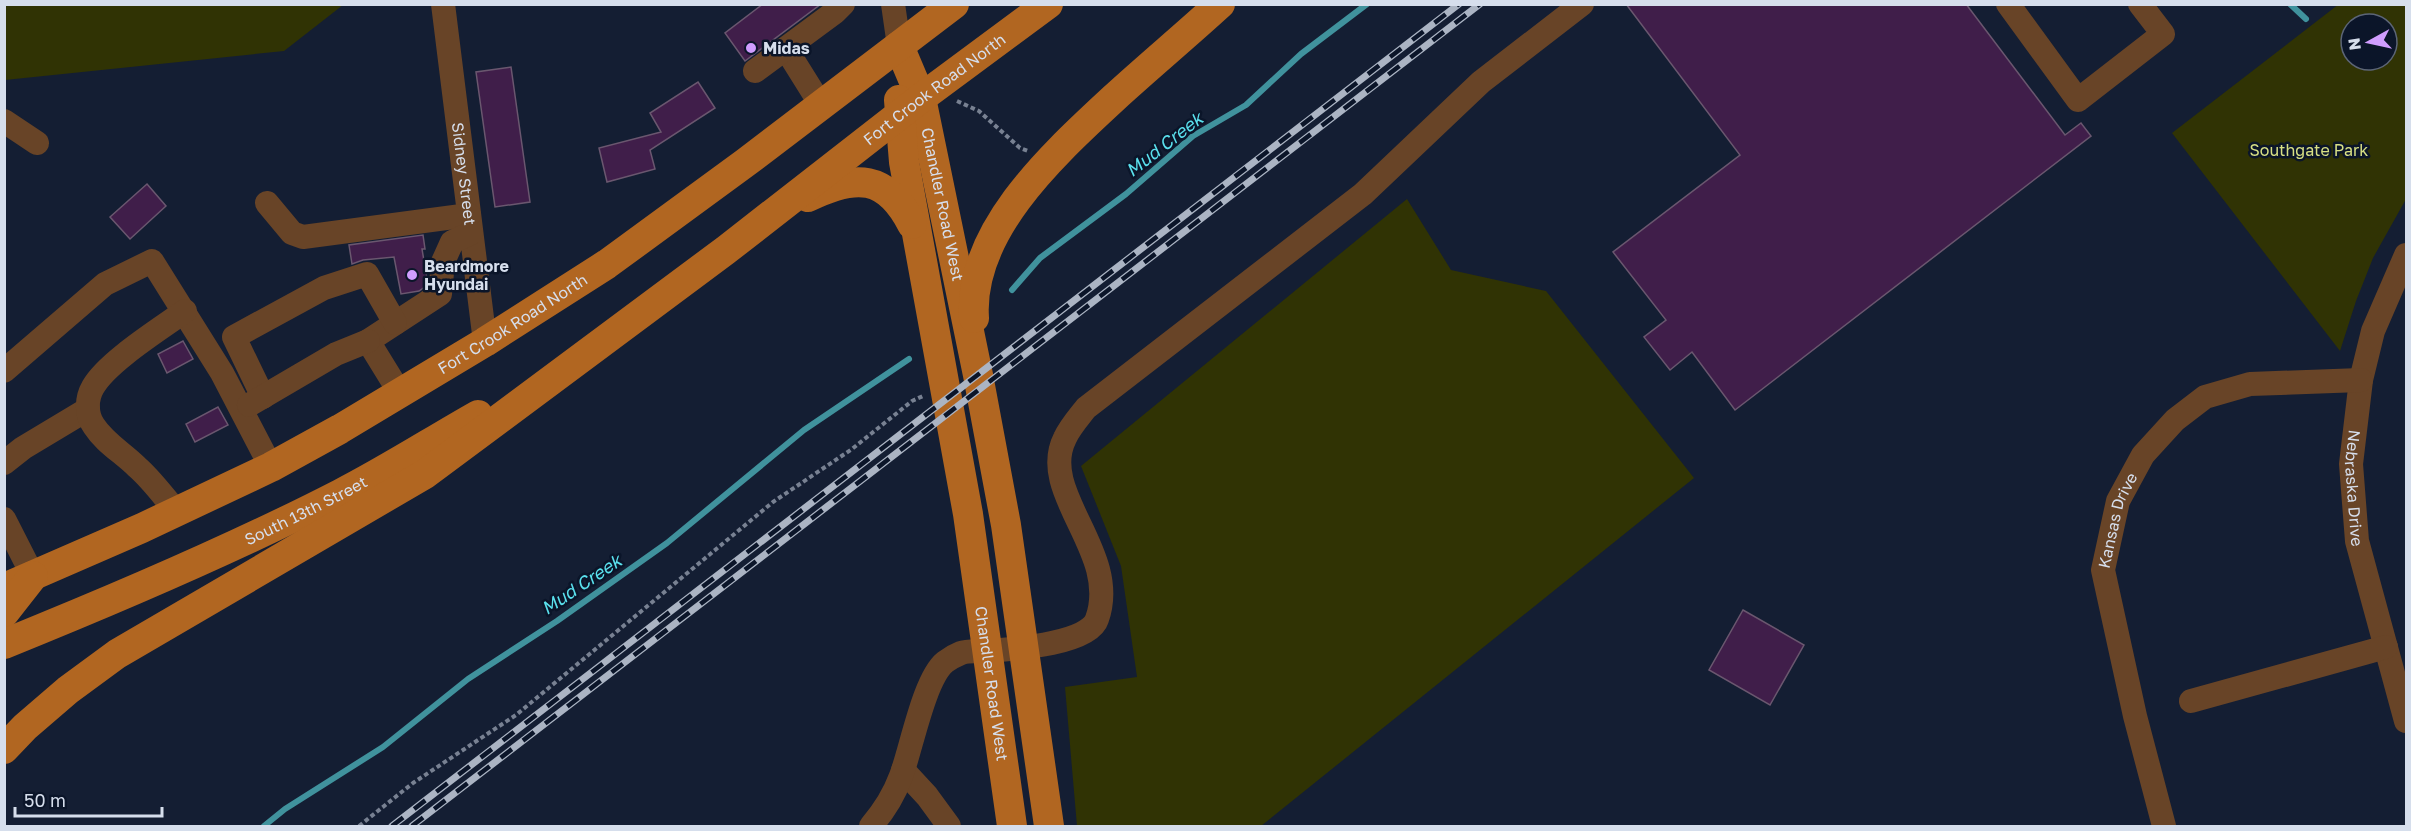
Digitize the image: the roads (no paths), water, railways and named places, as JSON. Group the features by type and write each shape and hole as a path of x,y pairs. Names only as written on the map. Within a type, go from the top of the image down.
{"main road":[{"name":"Fort Crook Road North","path":"33,576 271,467 484,342 607,264 954,4"},
{"name":"Fort Crook Road North","path":"592,349 1048,4"},
{"path":"978,375 974,313 983,262 1010,210 1032,178 1050,159 1220,4"},
{"name":"Chandler Road West","path":"900,46 919,100 978,375 1006,525 1049,826"},
{"name":"Chandler Road West","path":"919,100 904,162 968,514 1012,826"},
{"path":"773,214 831,188 865,182 880,186 892,194 903,208 917,234"},
{"path":"4,749 68,690 117,654 425,474 592,349"},
{"name":"South 13th Street","path":"4,644 98,606 241,543 342,493 592,349"},
{"path":"4,588 33,576"},
{"path":"4,613 33,576"}],"street":[{"name":"Sidney Street","path":"443,4 484,342"},
{"path":"755,71 843,4"},
{"path":"893,4 900,46"},
{"path":"880,822 903,770 928,690 943,663 962,652 1024,647 1061,641 1085,633 1096,622 1103,601 1098,567 1082,525 1064,493 1059,460 1064,438 1086,408 1363,194 1481,82 1582,4"},
{"path":"2008,4 2078,100 2163,34 2140,4"},
{"path":"786,49 822,105"},
{"path":"4,121 37,143"},
{"path":"267,202 292,233 303,237 470,224"},
{"path":"241,410 336,354 368,341 440,294 443,262 452,242 470,224"},
{"name":"Nebraska Drive","path":"2404,707 2357,541 2352,464 2361,380 2373,331 2406,255"},
{"path":"4,371 105,284 152,261 222,373 271,467"},
{"path":"263,397 234,337 324,288 367,274 395,323"},
{"path":"177,512 138,467 101,435 92,424 88,409 89,396 99,380 123,357 184,311"},
{"path":"368,341 400,393"},
{"name":"Kansas Drive","path":"2164,826 2103,570 2118,501 2143,455 2175,420 2205,397 2250,384 2361,380"},
{"path":"4,463 23,447 88,409"},
{"path":"4,519 33,576"},
{"path":"2191,701 2386,647"},
{"path":"903,770 927,796 949,826"}],"waterway":[{"name":"Mud Creek","path":"1012,290 1040,258 1126,194 1193,136 1246,105 1301,54 1367,4"},
{"path":"2290,4 2306,19"},
{"name":"Mud Creek","path":"264,826 285,809 383,747 468,679 557,621 667,543 804,430 909,359"}],"railway":[{"path":"392,826 1459,4"},
{"path":"412,826 1480,4"}],"place":[{"name":"Midas","path":"751,48"},
{"name":"Beardmore Hyundai","path":"412,275"}],"park label":[{"name":"Southgate Park","path":"2309,150"}]}
